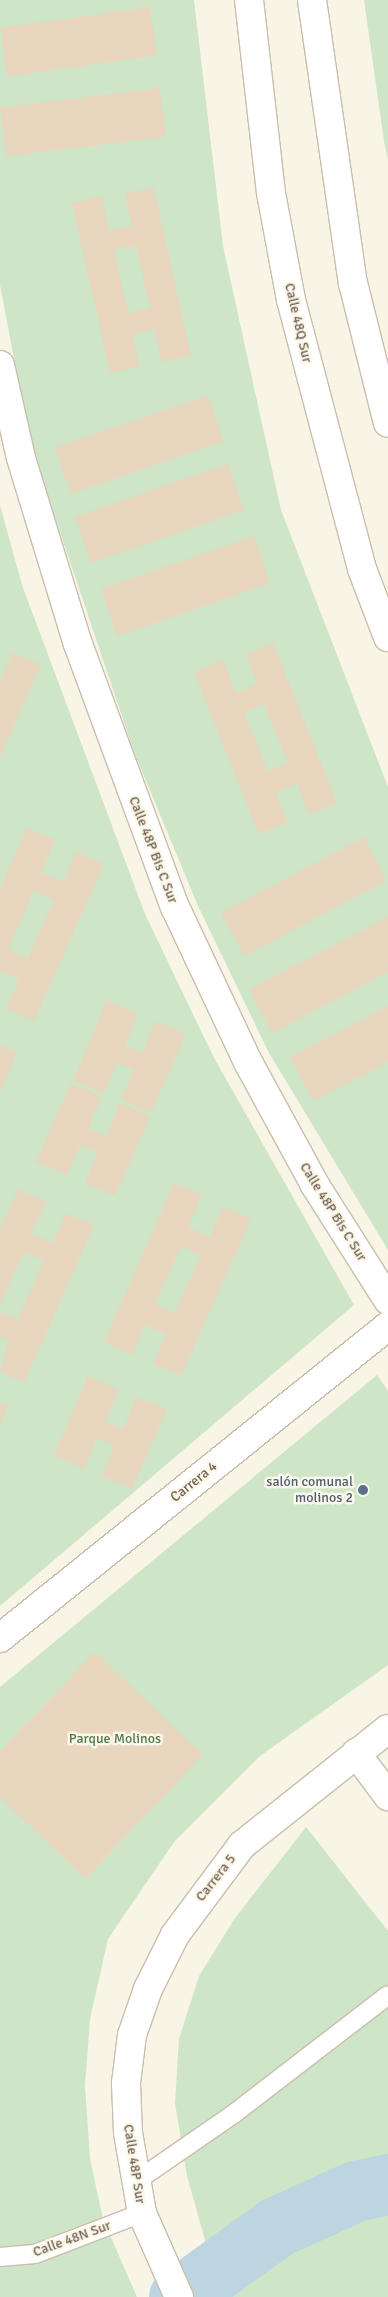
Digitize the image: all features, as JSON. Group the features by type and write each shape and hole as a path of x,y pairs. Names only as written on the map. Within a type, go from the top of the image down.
{"main road":[{"name":"Calle 48Q Sur","path":"249,0 271,193 291,300 362,569 388,637"},
{"path":"312,0 353,283 388,423"},
{"name":"Calle 48P Bis C Sur","path":"0,365 21,458 78,644 175,907 252,1071 315,1185 388,1300"},
{"name":"Carrera 4","path":"0,1638 388,1326"},
{"name":"Carrera 5","path":"126,2083 132,2035 148,1989 174,1935 202,1894 263,1824 388,1729"},
{"path":"356,1754 388,1796"},
{"name":"Calle 48P Sur","path":"126,2083 135,2182 142,2213 157,2254 180,2297"}],"lane":[{"path":"135,2182 235,2113 388,1995"},
{"name":"Calle 48N Sur","path":"0,2257 35,2254 142,2213"}],"green space":[{"path":"0,0 194,0 223,246 281,510 388,787 388,1250 269,1053 198,906 134,752 30,443 0,285"},
{"path":"364,0 388,0 388,160 384,141"},
{"path":"0,505 22,585 145,914 213,1056 354,1305 0,1606"},
{"name":"Parque Molinos","path":"377,1375 388,1391 388,1665 260,1756 174,1842 108,1939 90,2019 85,2086 90,2159 103,2219 137,2297 0,2297 0,1687"},
{"path":"306,1827 388,1931 388,2297 221,2297 187,2176 175,2103 179,2039 199,1976 235,1918"}],"building":[{"path":"150,7 157,56 7,77 0,28"},
{"path":"160,88 166,137 6,156 0,108"},
{"path":"154,188 191,356 162,362 154,330 133,335 139,367 110,373 72,203 102,196 109,231 132,226 125,193","holes":["136,246 150,308 128,313 114,250"]},
{"path":"208,395 224,441 71,494 55,448"},
{"path":"228,464 244,510 91,563 75,517"},
{"path":"254,536 270,583 117,636 101,589"},
{"path":"273,643 337,803 309,814 297,784 276,792 288,823 259,834 194,672 223,660 236,693 257,684 246,654","holes":["264,704 288,763 268,771 244,712"]},
{"path":"13,652 41,665 0,757 0,682"},
{"path":"27,828 55,840 41,872 63,882 76,852 104,864 34,1021 6,1009 19,979 0,971 0,889","holes":["34,891 54,900 28,958 8,949"]},
{"path":"364,837 387,880 244,956 221,913"},
{"path":"388,917 388,972 272,1033 249,989"},
{"path":"107,1000 138,1014 125,1046 142,1053 156,1021 186,1034 151,1113 121,1100 134,1070 117,1063 103,1093 73,1080"},
{"path":"388,1006 388,1062 313,1101 290,1057"},
{"path":"0,1045 17,1053 0,1093"},
{"path":"71,1083 102,1096 88,1128 106,1136 120,1103 150,1117 115,1196 85,1183 98,1153 80,1145 67,1175 36,1162"},
{"path":"174,1183 202,1195 188,1227 210,1237 223,1207 251,1219 181,1376 153,1364 166,1334 145,1325 132,1355 104,1342","holes":["181,1246 201,1255 175,1313 155,1304"]},
{"path":"18,1189 46,1202 31,1233 53,1243 66,1213 94,1225 24,1383 0,1372 9,1340 0,1336 0,1312 18,1319 44,1261 24,1252 0,1305 0,1229"},
{"path":"88,1376 119,1390 105,1421 123,1429 137,1397 167,1409 132,1489 102,1476 114,1446 97,1438 84,1469 54,1455"},
{"path":"0,1402 8,1406 0,1425"},
{"path":"95,1652 203,1755 85,1879 0,1797 0,1751"}],"waterway":[{"path":"179,2297 276,2227 355,2191 388,2184"}],"place":[{"name":"salón comunal molinos 2","path":"363,1490"}]}
